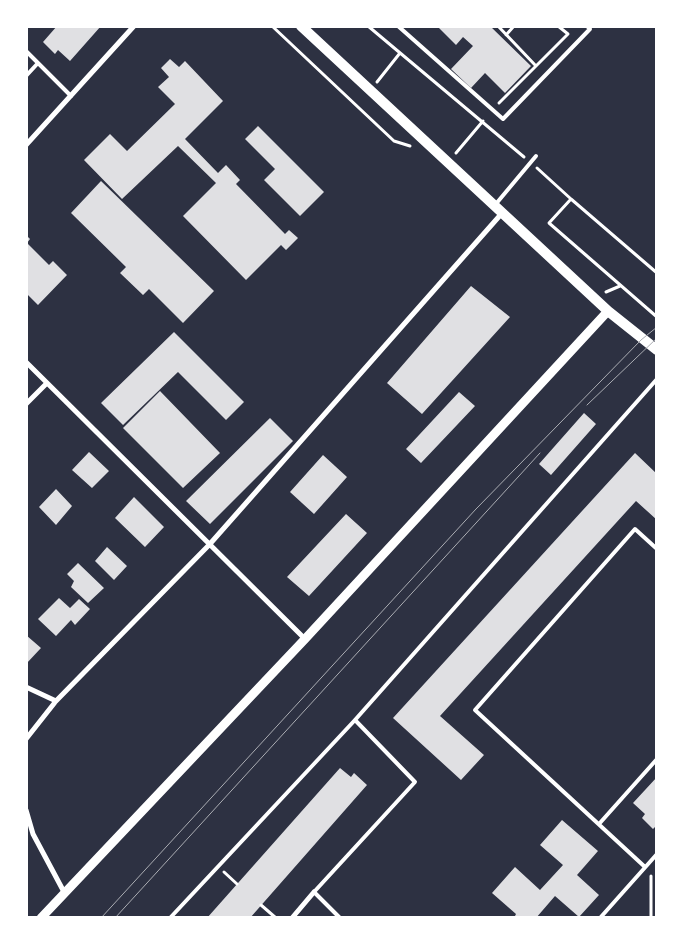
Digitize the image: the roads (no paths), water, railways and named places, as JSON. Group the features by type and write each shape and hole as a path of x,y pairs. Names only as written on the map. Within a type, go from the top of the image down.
{"main road":[{"path":"301,26 608,311 657,350"}],"street":[{"path":"26,145 134,26"},
{"path":"26,739 56,701 209,545 499,208"},
{"path":"41,918 305,639 608,311"},
{"path":"26,362 305,639"},
{"path":"26,404 47,382"},
{"path":"26,687 56,701"},
{"path":"26,810 33,834 64,892"},
{"path":"26,836 33,834"},
{"path":"292,918 314,892"}],"lane":[{"path":"398,26 503,119 590,29 587,26"},
{"path":"26,51 71,96"},
{"path":"26,76 38,63"},
{"path":"499,208 536,156"},
{"path":"170,918 354,720 657,379"},
{"path":"645,867 475,710 635,529 657,549"},
{"path":"340,918 314,892 415,782 354,720"},
{"path":"599,824 657,759"},
{"path":"600,918 657,854"}],"tram line":[{"path":"101,918 476,509 641,340 657,327"},
{"path":"587,405 657,338"},
{"path":"115,918 540,453"}]}
